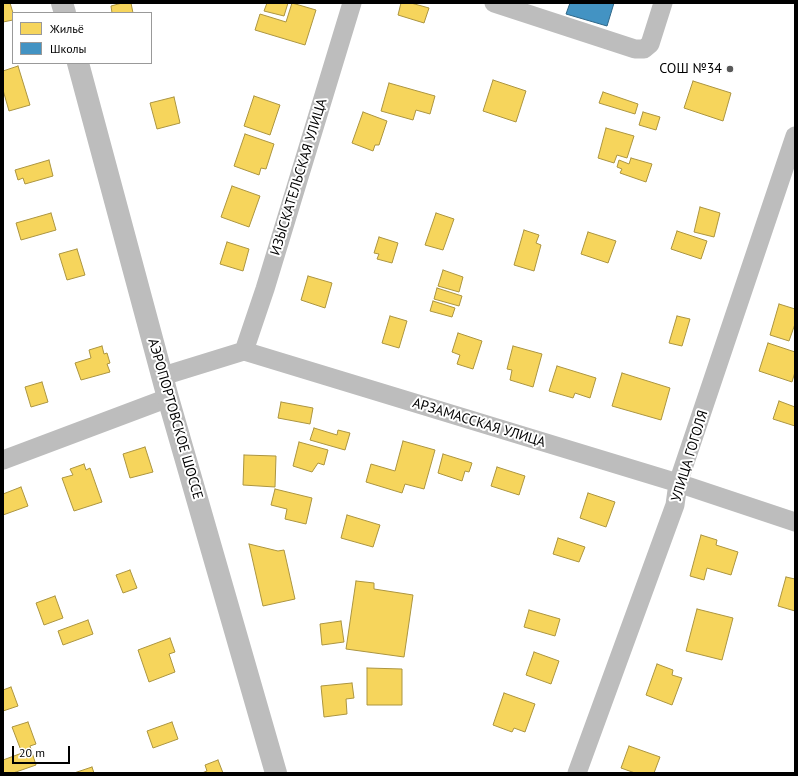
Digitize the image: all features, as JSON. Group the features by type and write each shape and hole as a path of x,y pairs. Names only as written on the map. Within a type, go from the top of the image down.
{"main road":[{"name":"АЭРОПОРТОВСКОЕ ШОССЕ","path":"78,64 168,398 276,773"}],"street":[{"name":"ИЗЫСКАТЕЛЬСКАЯ УЛИЦА","path":"244,351 265,290 352,3"},
{"path":"494,3 635,49 644,49 650,44 663,3"},
{"name":"УЛИЦА ГОГОЛЯ","path":"577,773 675,505 678,483 795,136"},
{"path":"163,376 244,351"},
{"name":"АРЗАМАССКАЯ УЛИЦА","path":"244,351 678,483 795,522"},
{"path":"3,460 168,398"}],"building: Жильё":[{"path":"3,3 10,3 13,12 12,20 3,22"},
{"path":"122,3 131,3 133,12 112,12 111,6"},
{"path":"267,3 288,3 284,16 264,11"},
{"path":"292,3 316,10 305,45 255,30 260,14 286,22"},
{"path":"401,3 411,3 429,8 424,23 398,15"},
{"path":"18,66 30,105 9,111 3,90 3,71"},
{"path":"493,80 526,91 516,122 483,111"},
{"path":"693,81 731,93 723,121 684,108"},
{"path":"389,83 435,96 430,114 416,110 413,120 381,111"},
{"path":"603,92 638,104 635,114 599,103"},
{"path":"254,96 280,105 270,135 244,126"},
{"path":"174,97 180,123 157,129 150,103"},
{"path":"363,112 387,121 379,145 375,145 373,151 352,143"},
{"path":"643,112 660,117 656,130 639,125"},
{"path":"606,128 634,136 627,158 617,155 614,163 598,158"},
{"path":"245,134 274,144 266,169 261,168 259,175 234,166"},
{"path":"631,158 652,164 646,182 620,173 622,169 617,167 619,160 629,164"},
{"path":"49,160 53,176 25,184 23,178 18,180 15,170"},
{"path":"232,186 260,196 249,227 221,217"},
{"path":"700,207 720,213 714,237 694,232"},
{"path":"51,213 56,230 21,240 16,223"},
{"path":"436,213 454,219 443,250 425,245"},
{"path":"524,230 539,235 536,243 541,245 534,271 514,265"},
{"path":"677,231 707,241 701,259 671,249"},
{"path":"588,232 616,241 608,263 581,254"},
{"path":"379,237 398,243 392,263 377,259 379,254 374,253"},
{"path":"227,242 249,249 243,271 220,264"},
{"path":"77,249 85,275 67,280 59,254"},
{"path":"443,270 463,277 459,292 438,286"},
{"path":"308,276 332,283 325,308 301,300"},
{"path":"437,288 462,296 459,306 434,299"},
{"path":"433,301 455,308 452,317 430,311"},
{"path":"779,304 795,309 795,324 789,341 770,335"},
{"path":"390,316 407,321 399,348 382,343"},
{"path":"677,316 690,319 682,346 669,343"},
{"path":"458,333 482,341 473,369 457,364 460,355 452,352"},
{"path":"768,343 795,352 795,372 792,382 759,371"},
{"path":"102,346 104,354 107,353 110,363 107,364 110,372 81,380 75,363 91,358 89,350"},
{"path":"513,346 542,354 533,387 510,380 512,370 507,369"},
{"path":"557,366 596,378 590,398 575,393 573,398 549,391"},
{"path":"622,373 670,388 661,420 612,406"},
{"path":"42,382 48,402 31,407 25,387"},
{"path":"779,401 795,407 795,426 773,419"},
{"path":"281,402 313,408 310,424 278,418"},
{"path":"314,428 337,435 338,430 350,433 345,450 310,440"},
{"path":"403,441 435,450 424,489 405,484 402,493 366,482 371,464 395,471"},
{"path":"299,442 328,450 324,465 318,463 312,472 293,466"},
{"path":"145,447 153,472 130,478 123,454"},
{"path":"443,454 472,463 469,472 465,471 462,481 438,473"},
{"path":"244,455 276,456 275,487 243,485"},
{"path":"84,464 86,470 90,468 102,502 74,511 62,478 73,475 70,469"},
{"path":"497,467 525,476 519,495 491,486"},
{"path":"21,487 28,506 3,515 3,494"},
{"path":"275,489 312,498 306,524 285,519 287,509 271,505"},
{"path":"588,493 615,502 606,527 580,518"},
{"path":"347,515 380,525 373,547 341,538"},
{"path":"701,535 717,540 716,545 738,552 731,575 707,568 704,580 690,576"},
{"path":"558,538 585,547 579,562 553,554"},
{"path":"249,544 278,551 284,550 295,599 263,606"},
{"path":"130,570 137,588 123,593 116,575"},
{"path":"786,577 795,579 795,611 778,606"},
{"path":"356,581 374,583 374,589 413,595 404,657 346,649"},
{"path":"55,596 63,618 44,625 36,603"},
{"path":"697,609 733,618 722,660 686,651"},
{"path":"529,610 560,619 555,636 524,627"},
{"path":"88,620 93,634 63,645 58,631"},
{"path":"341,621 344,642 322,645 320,624"},
{"path":"170,638 175,652 169,654 175,672 149,682 138,650"},
{"path":"534,652 559,661 551,684 526,675"},
{"path":"657,664 673,670 672,675 682,678 672,705 646,695"},
{"path":"367,668 402,669 402,705 367,705"},
{"path":"352,683 354,698 346,699 347,714 324,717 321,686"},
{"path":"11,687 18,706 3,711 3,690"},
{"path":"504,693 535,704 525,732 514,728 512,732 493,725"},
{"path":"28,722 36,744 30,746 36,765 13,773 3,773 3,760 22,753 12,727"},
{"path":"172,722 178,739 153,748 147,731"},
{"path":"629,746 660,757 654,773 635,773 621,768"},
{"path":"218,760 223,773 202,773 207,771 205,765"},
{"path":"92,767 94,773 74,773"}],"building: Школы":[{"path":"570,3 614,3 607,26 566,14"}],"place":[{"name":"СОШ №34","path":"730,69"}]}
